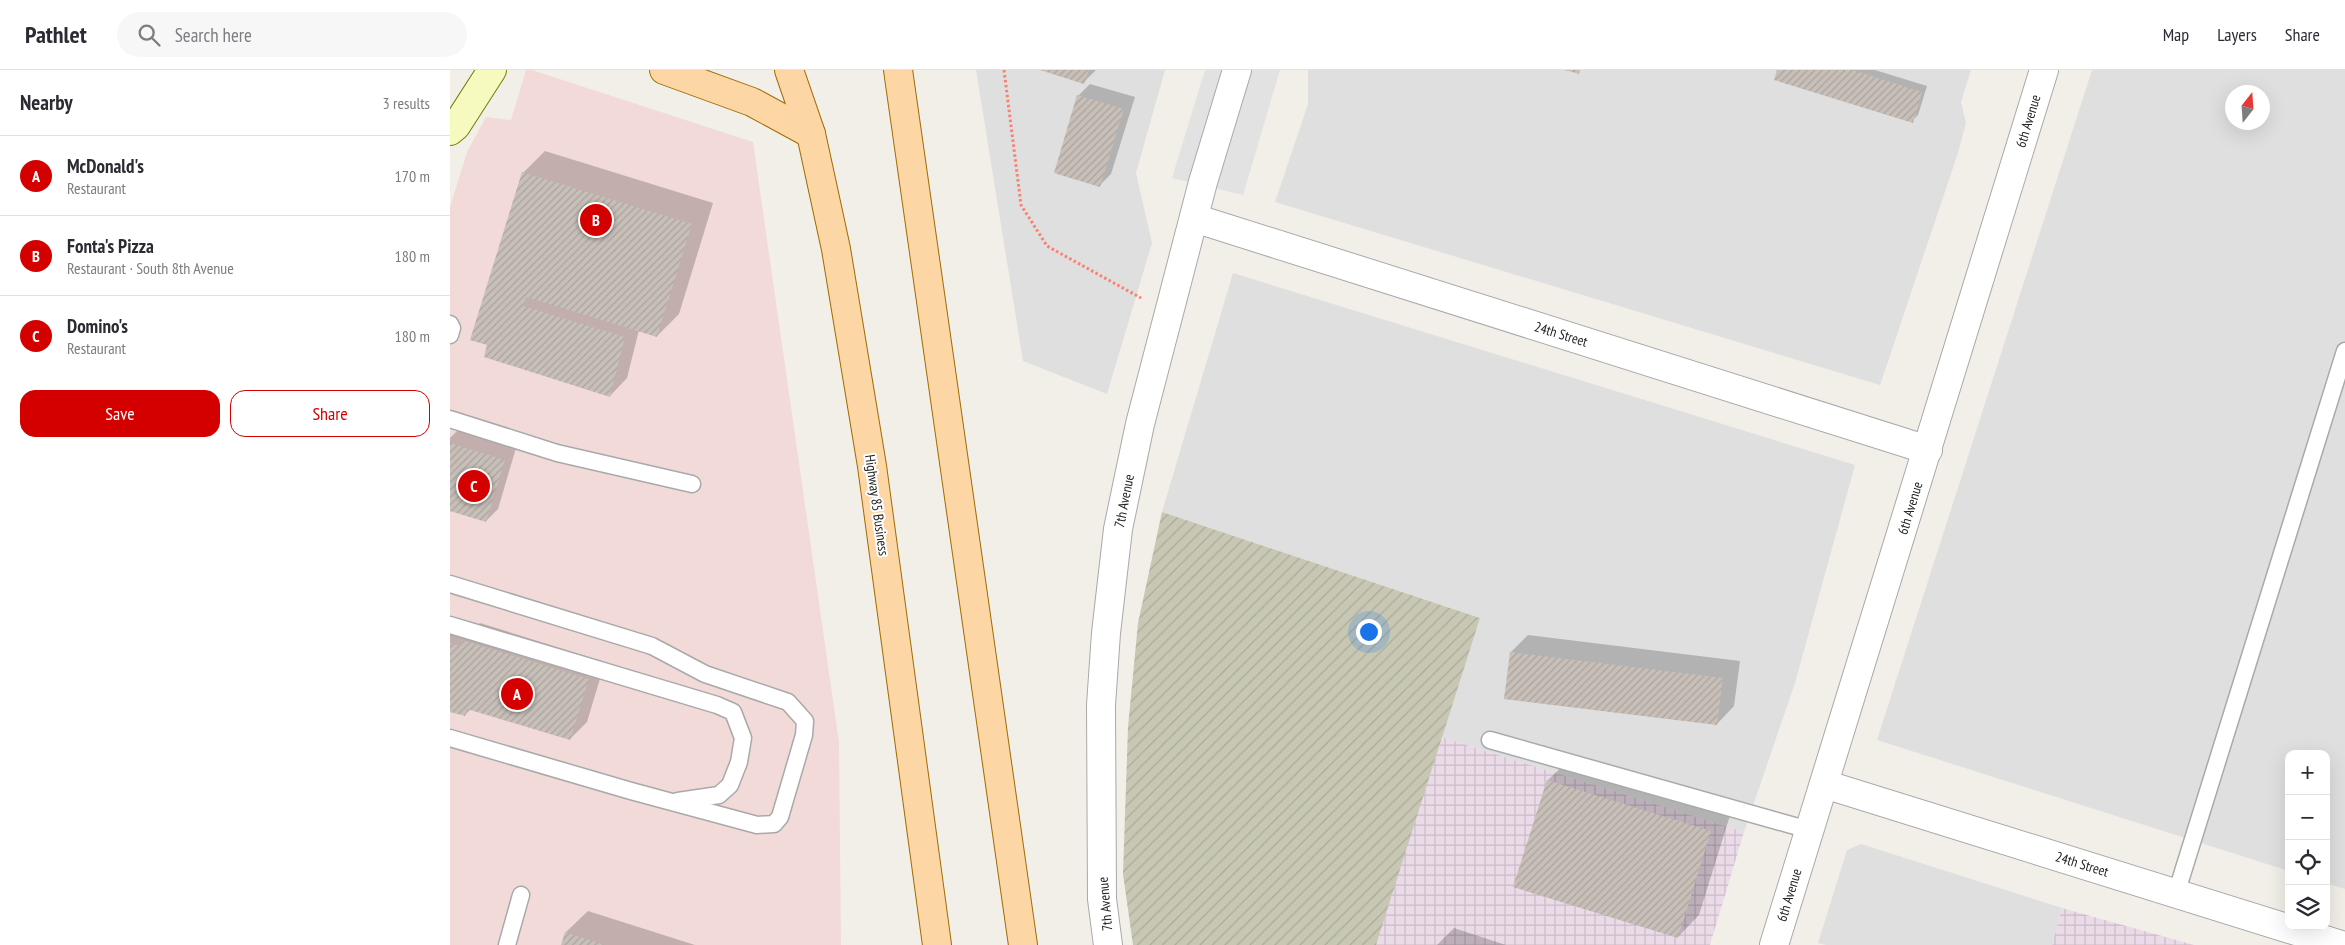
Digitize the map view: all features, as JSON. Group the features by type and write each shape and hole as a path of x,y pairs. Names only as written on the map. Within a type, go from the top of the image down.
{"main road":[{"path":"450,131 456,126 492,70"},
{"path":"664,70 752,102 811,134"},
{"name":"Highway 85 Business","path":"789,70 811,134 836,248 872,466 937,945"},
{"path":"898,70 1023,945"}],"street":[{"name":"7th Avenue","path":"1108,945 1102,899 1101,705 1106,633 1118,529 1140,424 1203,182 1237,70"},
{"name":"6th Avenue","path":"1774,945 2044,70"},
{"name":"24th Street","path":"1194,218 1928,450"},
{"name":"24th Street","path":"1824,784 2341,945"}],"lane":[{"path":"450,324 452,328 450,335"},
{"path":"2176,894 2345,351"},
{"path":"450,419 557,453 692,484"},
{"path":"450,584 652,646 705,674 788,702 805,721 804,735 780,817 774,824 757,825 450,738"},
{"path":"450,625 717,705 733,712 743,738 739,762 730,785 719,795 671,802"},
{"path":"1490,740 1810,830"},
{"path":"507,945 522,895"}],"path":[{"path":"1004,70 1021,205 1047,246 1170,314"}],"shaded area":[{"path":"526,70 532,70 753,142 839,742 841,945 450,945 450,207 467,152 486,117 511,120"},
{"path":"976,70 1165,70 1136,173 1152,243 1107,394 1023,361"},
{"path":"1205,70 1280,70 1243,195 1172,178"},
{"path":"1308,70 1971,70 1961,102 1966,123 1958,153 1880,385 1275,202 1308,104"},
{"path":"2092,70 2345,70 2345,889 2330,884 2330,750 2285,750 2285,870 1877,740"},
{"path":"1233,273 1855,465 1795,683 1744,832 1441,737 1480,618 1162,512"},
{"path":"1162,512 1480,618 1376,945 1133,945 1123,874 1128,727 1138,623"},
{"path":"1441,737 1744,832 1710,945 1375,945"},
{"path":"1861,844 2062,908 2052,945 1826,945 1818,943 1847,850"},
{"path":"2062,908 2194,945 2052,945"}],"building":[{"path":"1040,70 1089,70 1084,84"},
{"path":"1565,70 1580,70 1579,74"},
{"path":"1777,70 1852,70 1922,92 1913,123 1774,80"},
{"path":"1077,95 1124,109 1100,187 1054,173"},
{"path":"522,172 692,224 657,337 526,297 523,306 625,337 610,397 484,357 487,345 470,340"},
{"path":"450,443 505,460 486,522 450,511"},
{"path":"462,640 589,679 570,740 467,709 465,716 450,712 450,643 460,646"},
{"path":"1510,652 1723,678 1717,725 1504,699"},
{"path":"1547,780 1711,831 1678,938 1513,887"},
{"path":"565,932 605,945 561,945"}],"place":[{"name":"Fonta's Pizza","path":"596,220"},
{"name":"Domino's","path":"474,486"},
{"name":"McDonald's","path":"517,694"}]}
